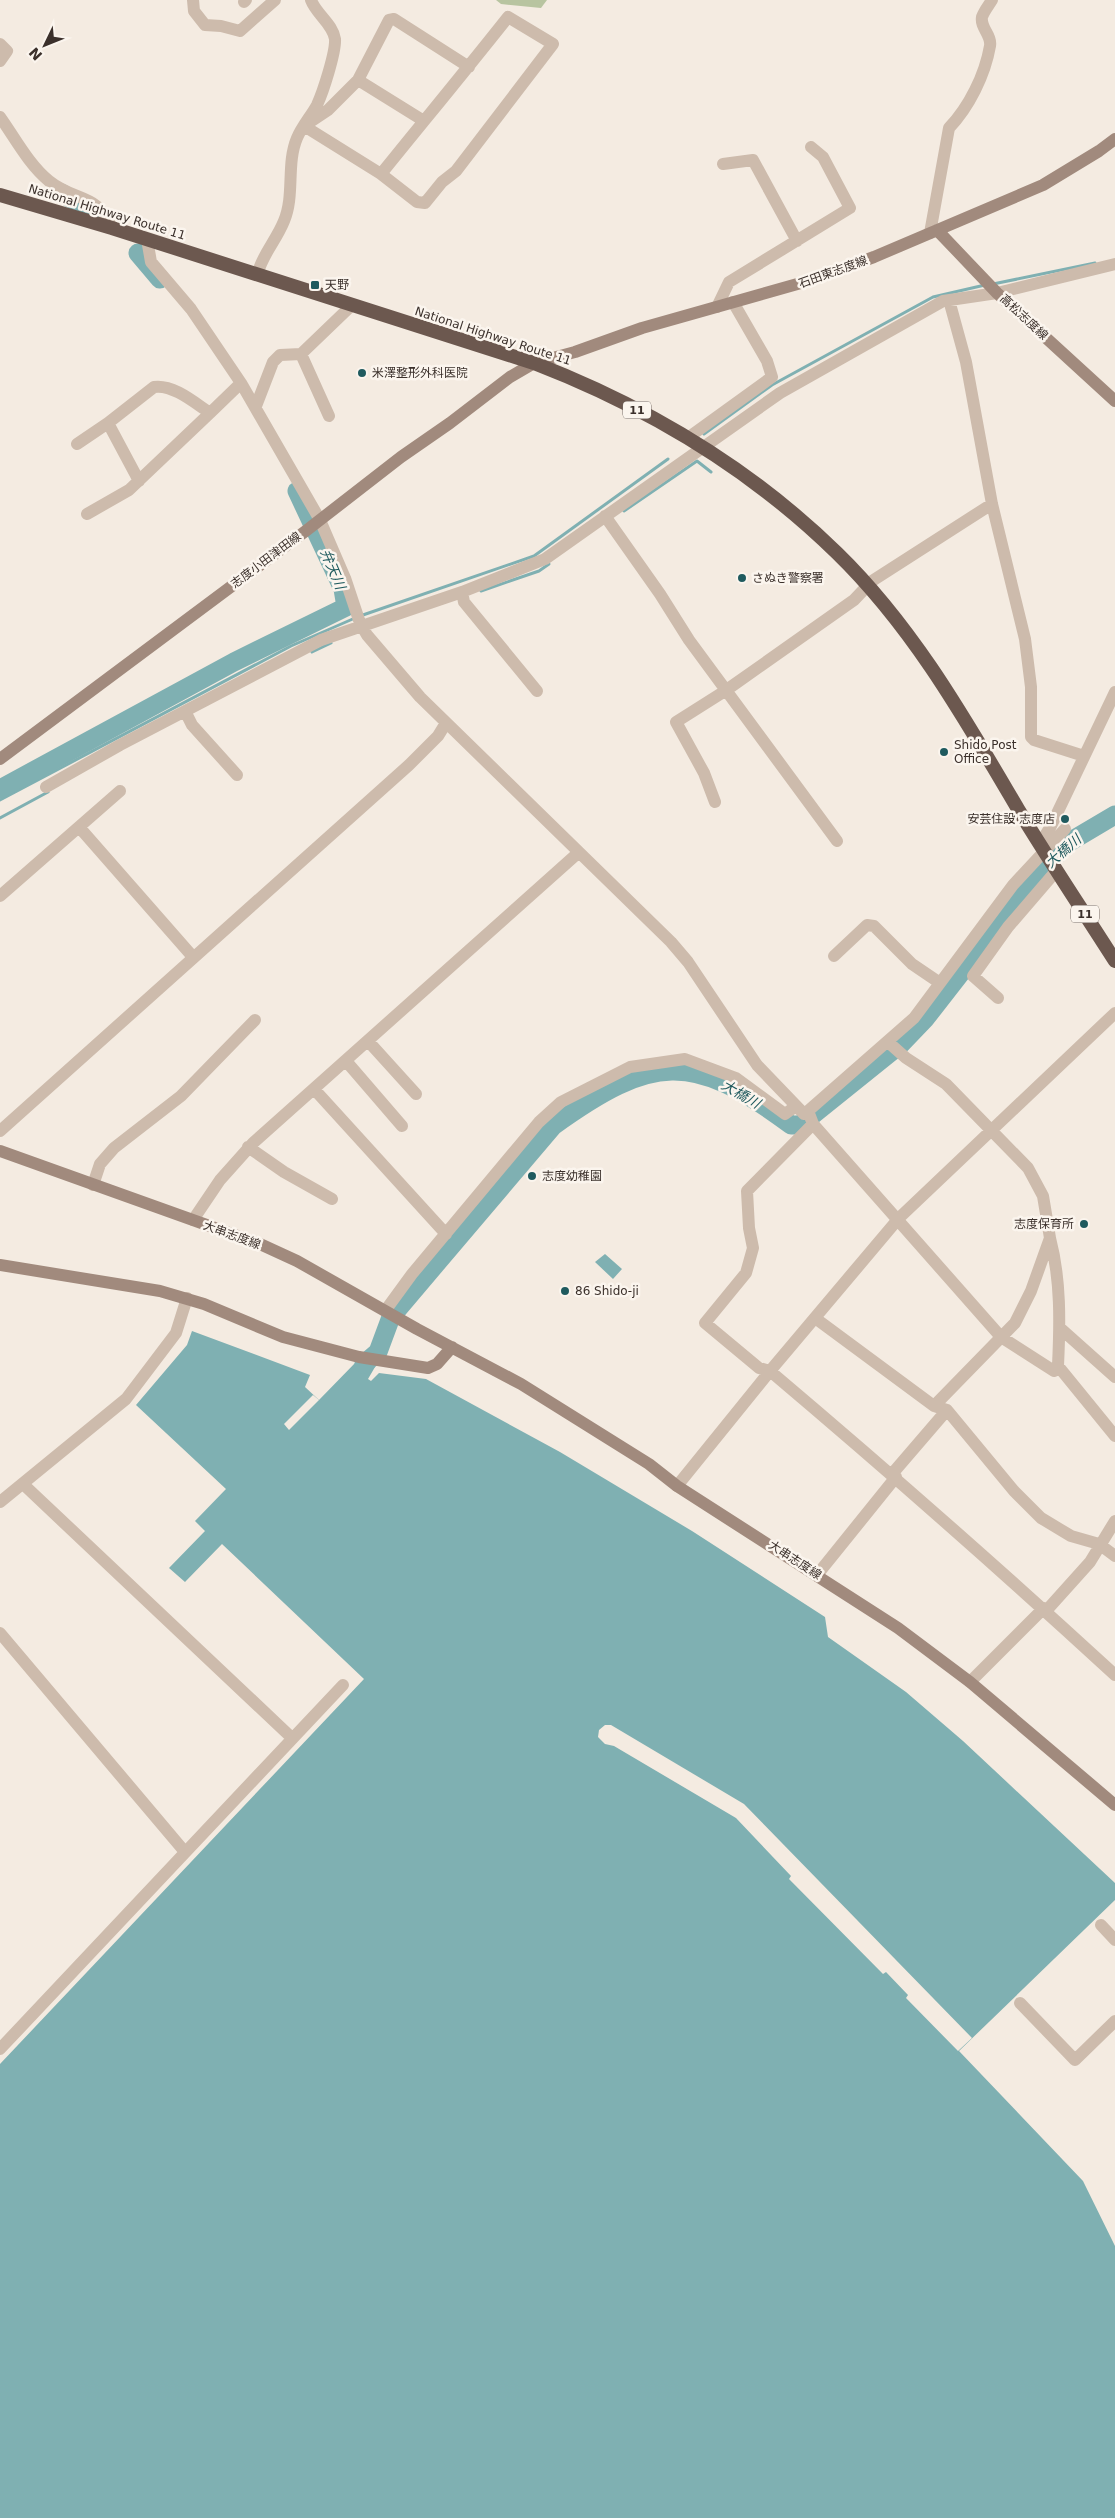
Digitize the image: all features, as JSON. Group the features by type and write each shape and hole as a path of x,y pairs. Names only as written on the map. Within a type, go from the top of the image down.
{"highway":[{"name":"National Highway Route 11","path":"0,195 147,239 534,363 592,386 705,446 779,500 838,554 905,631 936,674 1043,850 1115,961"}],"main road":[{"name":"石田東志度線","path":"534,363 575,352 642,328 808,281 934,232 1043,185 1115,139"},
{"name":"高松志度線","path":"934,232 997,293 1115,401"},
{"name":"志度小田津田線","path":"0,759 510,377 534,363"},
{"name":"大串志度線","path":"0,1150 260,1244 296,1261 386,1312 521,1384 649,1464 677,1486 898,1628 970,1682 1115,1805"},
{"path":"0,1265 160,1291 187,1298 283,1337 359,1356 428,1368 437,1364 452,1347"}],"street":[{"path":"194,0 194,11 205,25 221,26 240,31 275,0"},
{"path":"257,275 262,258 284,220 292,156 297,138 317,104 334,51 335,38 330,27 314,8 311,0"},
{"path":"934,232 949,128 960,116 978,83 990,45 990,37 982,24 982,17 992,0"},
{"path":"304,126 381,174 417,202 425,203 442,182 456,171 553,44 508,17 381,174"},
{"path":"304,126 328,110 358,80 373,46 389,20 394,19 469,66"},
{"path":"0,44 7,51 0,61"},
{"path":"358,80 424,121"},
{"path":"0,117 32,163 48,181 99,206 106,213 112,228"},
{"path":"717,307 729,282 850,208 823,157 811,147"},
{"path":"723,164 753,160 797,241"},
{"path":"147,239 151,262 191,309 256,406 320,520 345,578 362,626 391,664 446,723 652,923 688,962 757,1065 802,1108 813,1124 896,1221 1001,1337 1054,1371 1058,1366 1060,1328 1058,1281 1043,1196 1028,1168 946,1084 906,1058 888,1042"},
{"path":"46,787 321,640 462,592 546,559 780,393 949,300 997,293 1115,264"},
{"path":"949,300 966,362 992,504 1025,639 1031,687 1030,737 1034,740 1084,756"},
{"path":"689,437 772,377 767,361 732,302"},
{"path":"256,406 273,362 280,356 301,354 352,306"},
{"path":"301,354 329,416"},
{"path":"87,514 118,498 139,481 241,383"},
{"path":"77,444 108,423 154,387 161,386 177,392 210,413"},
{"path":"108,423 139,481"},
{"path":"715,802 704,773 676,722 726,691 854,600 867,586 992,504"},
{"path":"605,516 726,691 837,841"},
{"path":"462,592 464,602 538,691"},
{"path":"1043,850 1051,826 1115,692"},
{"path":"185,711 192,725 238,775"},
{"path":"0,1131 409,765 438,736 446,723"},
{"path":"0,896 120,791"},
{"path":"79,827 193,957"},
{"path":"386,1312 412,1274 539,1122 561,1102 630,1067 685,1059 736,1078 785,1114 802,1108 888,1042 914,1018 1013,885 1043,850 1066,829"},
{"path":"193,1220 220,1180 248,1147 578,853"},
{"path":"998,998 973,976 1008,927 1055,868"},
{"path":"834,956 867,925 874,926 912,964 940,983"},
{"path":"677,1486 770,1371 896,1221 1115,1013"},
{"path":"93,1185 100,1164 114,1148 181,1096 255,1020"},
{"path":"368,1041 416,1094"},
{"path":"346,1061 402,1126"},
{"path":"314,1089 446,1234"},
{"path":"813,1124 747,1191 749,1228 753,1248 746,1273 705,1323 760,1368 770,1371 894,1476 1045,1609 1115,1675"},
{"path":"248,1147 284,1172 332,1199"},
{"path":"934,1406 1015,1323 1027,1299 1050,1238"},
{"path":"0,1502 126,1398 176,1333 187,1298"},
{"path":"814,1318 934,1406 947,1410 1014,1490 1041,1518 1071,1536 1099,1544 1115,1556"},
{"path":"1060,1328 1115,1377"},
{"path":"1058,1366 1115,1436"},
{"path":"817,1575 947,1410"},
{"path":"22,1484 292,1738"},
{"path":"970,1682 1090,1562 1115,1520"},
{"path":"0,1633 185,1852"},
{"path":"0,2049 343,1685"},
{"path":"1100,1925 1115,1940"},
{"path":"1020,2003 1075,2060 1115,2022"}],"green space":[{"path":"496,0 547,0 541,8 501,4"}],"water":[{"path":"605,1254 622,1269 613,1279 595,1262"},
{"path":"192,1331 310,1375 305,1387 319,1400 356,1362 375,1367 368,1379 371,1381 379,1373 426,1379 560,1452 692,1531 825,1617 828,1637 906,1692 963,1741 1115,1883 1115,1900 959,2051 1083,2181 1115,2246 1115,2518 0,2518 0,2064 364,1679 222,1544 185,1582 169,1568 205,1531 195,1521 226,1489 136,1405 187,1345"}],"pier":[{"path":"313,1395 319,1400 289,1430 284,1424"},
{"path":"605,1725 611,1725 744,1804 972,2038 958,2051 906,1998 908,1995 886,1972 883,1974 789,1879 791,1876 736,1818 614,1746 605,1744 598,1737 599,1730"}],"waterway":[{"path":"61,193 98,214"},
{"name":"弁天川","path":"138,253 160,279"},
{"path":"993,284 1095,263"},
{"path":"704,434 772,385 933,297 985,285"},
{"path":"360,616 534,556 668,459"},
{"path":"624,511 697,461 711,472"},
{"name":"弁天川","path":"0,789 234,662 346,607 343,589 297,491"},
{"path":"481,591 539,571 549,564"},
{"path":"0,800 291,646 355,618"},
{"path":"312,652 331,643"},
{"path":"0,818 48,792"},
{"name":"大橋川","path":"364,1364 378,1352 391,1317 553,1126 618,1085 646,1075 672,1071 698,1074 726,1084 756,1101 791,1125 800,1125 902,1043 925,1019 1044,866 1071,841 1115,815"}],"place":[{"name":"天野","path":"315,285"},
{"name":"米澤整形外科医院","path":"362,373"},
{"name":"さぬき警察署","path":"742,578"},
{"name":"Shido Post Office","path":"944,752"},
{"name":"安芸住設 志度店","path":"1065,819"},
{"name":"志度幼稚園","path":"532,1176"},
{"name":"志度保育所","path":"1084,1224"},
{"name":"86 Shido-ji","path":"565,1291"}]}
